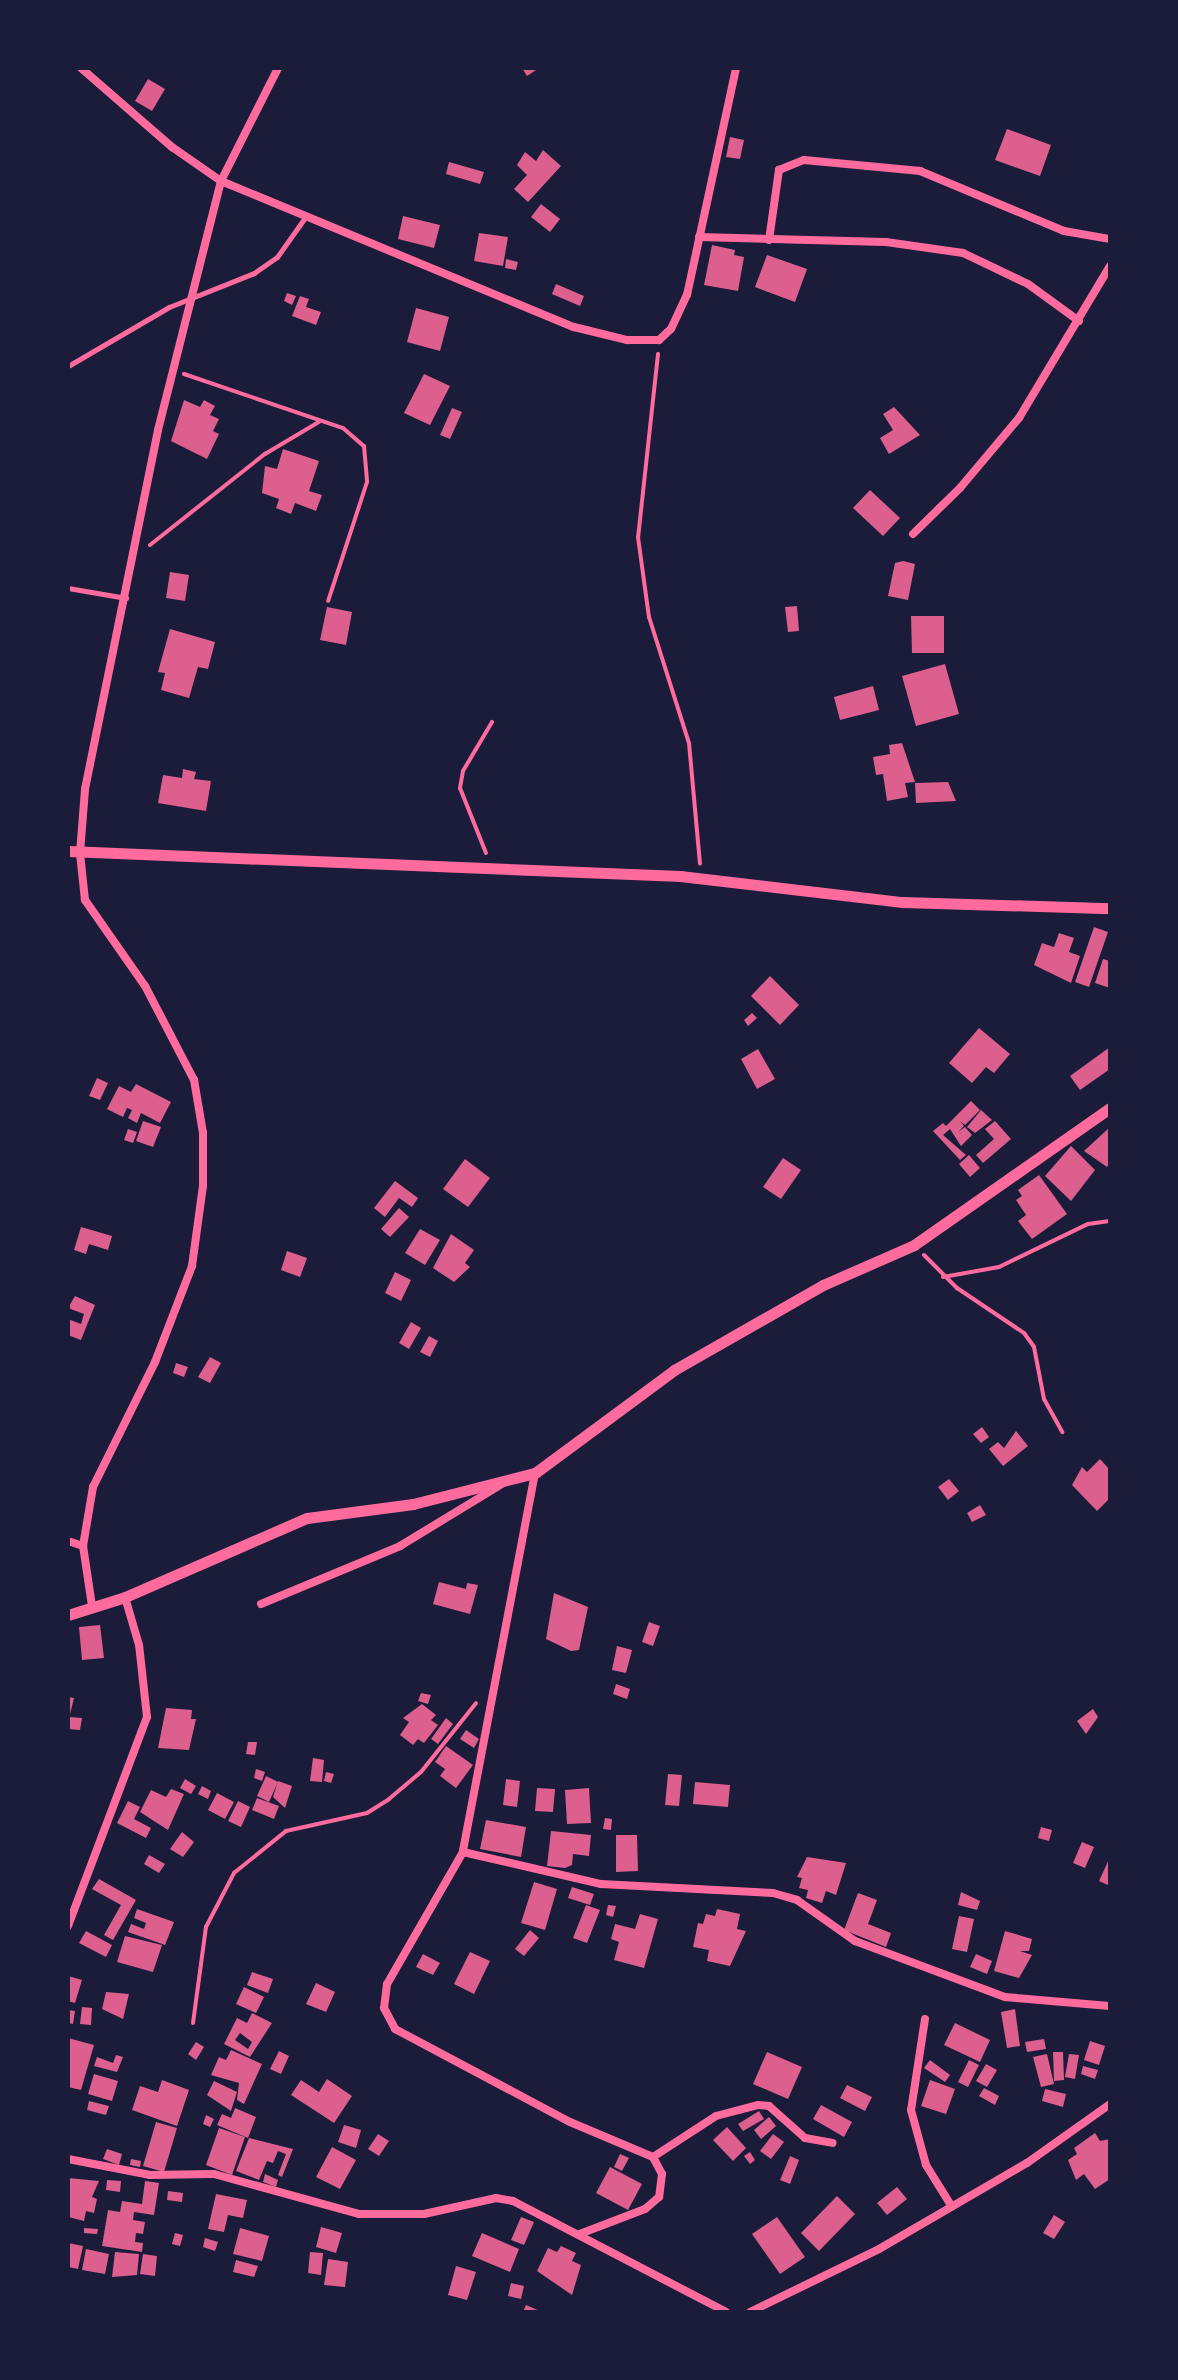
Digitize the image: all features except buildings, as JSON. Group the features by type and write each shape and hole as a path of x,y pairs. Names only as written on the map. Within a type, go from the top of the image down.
{"street":[{"path":"81,68 172,147 221,181 574,327 627,340 659,340 671,329 687,295 736,68"},
{"path":"92,1606 83,1546 93,1487 155,1362 192,1266 203,1186 203,1133 194,1080 160,1010 85,900 74,852 92,742 127,598 174,372 221,181 278,68"},
{"path":"769,240 779,170 804,160 920,171 1064,231 1110,239"},
{"path":"699,237 886,242 963,253 1016,278 1079,321"},
{"path":"913,534 960,488 1019,418 1110,266"},
{"path":"74,852 700,879 902,902 1110,908"},
{"path":"68,1615 125,1597 307,1518 413,1504 503,1484 535,1473 674,1370 823,1285 914,1245 1110,1108"},
{"path":"535,1473 496,1692 463,1852 387,1984 388,2019 395,2029 570,2122 653,2157 662,2174 659,2197 645,2209 580,2234"},
{"path":"261,1604 400,1546 503,1484"},
{"path":"68,1541 83,1546"},
{"path":"68,1926 147,1717 147,1685 125,1597"},
{"path":"463,1852 601,1884 730,1886 773,1893 797,1900 855,1941 1005,1997 1110,2006"},
{"path":"925,2019 911,2110 926,2165 952,2207"},
{"path":"750,2312 833,2274 952,2207 1110,2104"},
{"path":"653,2157 716,2116 758,2105 769,2106 805,2138 833,2143"},
{"path":"68,2159 150,2175 214,2174 359,2214 424,2214 496,2198 513,2201 726,2312"}],"lane":[{"path":"68,366 140,321 192,300 277,257 307,215"},
{"path":"68,588 127,598"}],"path":[{"path":"659,340 658,389 638,537 649,617 695,775 700,879"},
{"path":"174,372 218,383 352,433 364,446 368,461 361,506 328,601"},
{"path":"134,558 265,454 319,422"},
{"path":"484,868 482,836 460,788 463,771 492,722"},
{"path":"943,1277 999,1267 1088,1224 1110,1221"},
{"path":"914,1245 943,1277 1024,1333 1034,1347 1044,1399 1062,1432"},
{"path":"193,2023 206,1927 234,1873 286,1831 367,1813 389,1799 421,1772 458,1721 496,1692"}]}
